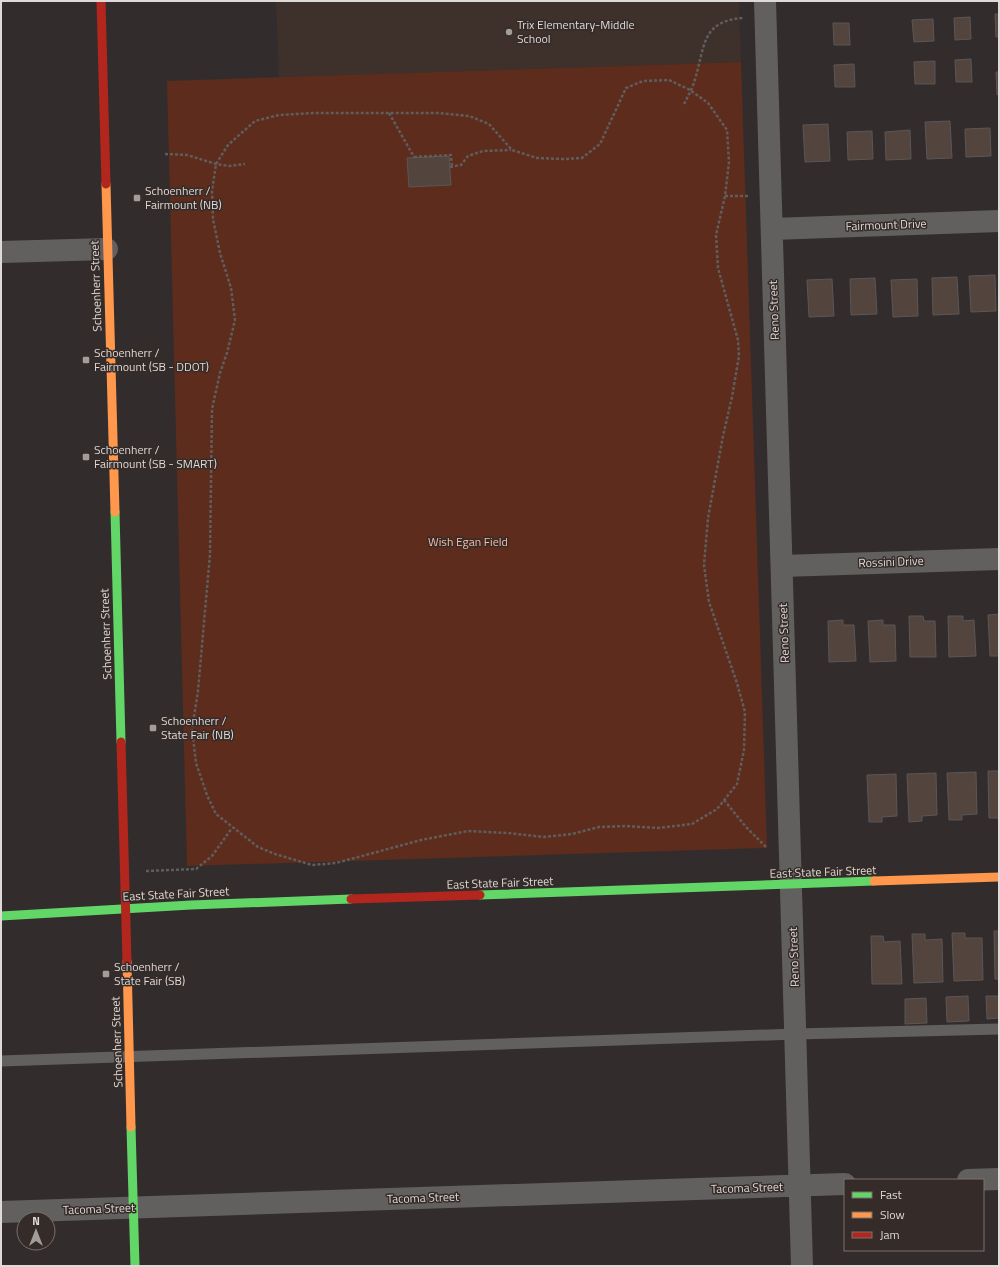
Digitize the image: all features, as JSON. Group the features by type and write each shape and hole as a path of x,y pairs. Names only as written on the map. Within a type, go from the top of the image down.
{"street":[{"name":"Schoenherr Street","path":"101,1 135,1266"},
{"name":"Reno Street","path":"765,8 792,885 802,1266"},
{"name":"Fairmount Drive","path":"772,229 999,221"},
{"path":"1,252 107,249"},
{"name":"Rossini Drive","path":"782,566 999,559"},
{"name":"East State Fair Street","path":"1,916 191,905 999,877"},
{"path":"984,1179 999,1179"},
{"name":"Tacoma Street","path":"1,1212 844,1184"}],"lane":[{"path":"1,1061 129,1058 796,1034 999,1029"}],"path":[{"path":"684,104 695,80 701,51 713,28 731,19 765,8"},
{"path":"388,113 414,157 451,155 451,167 461,165 468,156 483,151 512,150 537,158 582,158 600,144 626,88 643,81 668,80 690,90 708,103 726,130 729,162 725,196 716,235 718,268 738,340 739,356 708,518 704,565 709,602 737,683 745,712 744,750 736,784 717,809 692,824 658,828 626,826 599,827 572,834 544,837 468,831 421,840 336,863 312,865 275,854 258,846 232,828 216,814 207,795 196,763 192,730 198,691 210,554 212,409 220,373 227,353 235,320 231,288 220,253 213,219 212,191 216,164 228,145 255,121 279,115 388,113 439,113 469,116 489,124 512,150"},
{"path":"165,154 187,155 216,164 229,166 245,164"},
{"path":"724,800 746,827 767,848"},
{"path":"125,871 196,869 212,856 232,828"}],"shaded area":[{"name":"Trix Elementary-Middle School","path":"276,1 739,1 741,62 279,78"}],"green space":[{"name":"Wish Egan Field","path":"741,62 767,848 187,866 167,81"}],"building":[{"path":"995,14 999,14 999,37 996,37"},
{"path":"970,17 971,39 955,40 954,18"},
{"path":"933,19 934,41 914,42 912,20"},
{"path":"833,23 849,23 850,45 834,45"},
{"path":"971,59 972,82 956,82 955,60"},
{"path":"935,61 935,84 915,84 914,62"},
{"path":"854,64 855,87 835,87 834,65"},
{"path":"996,72 999,72 999,94 997,95"},
{"path":"950,121 952,158 927,159 925,122"},
{"path":"828,124 830,161 805,162 803,125"},
{"path":"990,128 991,156 966,157 965,129"},
{"path":"910,130 911,159 886,160 885,132"},
{"path":"872,131 873,159 848,160 847,132"},
{"path":"449,156 451,185 409,187 407,158"},
{"path":"995,275 996,311 971,312 969,276"},
{"path":"957,277 959,314 933,315 932,278"},
{"path":"875,278 877,314 851,315 850,279"},
{"path":"832,279 834,316 809,317 807,280"},
{"path":"917,279 918,316 893,317 891,280"},
{"path":"999,614 999,656 990,656 988,615"},
{"path":"909,616 923,616 924,621 935,621 936,657 910,657"},
{"path":"948,616 963,616 963,621 974,620 976,656 949,657"},
{"path":"843,620 843,625 854,625 856,661 829,662 828,621"},
{"path":"883,620 883,625 895,625 896,661 870,662 868,621"},
{"path":"988,771 999,771 999,818 989,818"},
{"path":"976,772 977,814 962,815 962,820 949,820 947,773"},
{"path":"936,773 937,815 922,816 922,821 909,822 907,774"},
{"path":"896,774 897,816 882,817 882,822 869,822 867,775"},
{"path":"994,931 999,931 999,979 995,979"},
{"path":"952,933 965,933 965,938 982,938 983,980 954,981"},
{"path":"912,934 925,934 925,940 942,939 943,982 914,983"},
{"path":"871,936 883,936 884,942 900,941 902,984 872,984"},
{"path":"968,996 969,1021 947,1022 946,997"},
{"path":"986,996 999,996 999,1018 987,1019"},
{"path":"926,998 927,1023 905,1024 905,999"}],"traffic: fast":[{"path":"115,512 121,742"},
{"path":"480,895 874,881"},
{"path":"1,916 191,905 351,899"},
{"path":"131,1127 135,1266"}],"traffic: slow":[{"path":"106,184 115,512"},
{"path":"874,881 999,877"},
{"path":"127,961 131,1127"}],"traffic: jam":[{"path":"101,1 106,184"},
{"path":"121,742 127,961"},
{"path":"351,899 480,895"}],"place":[{"name":"Trix Elementary-Middle School","path":"509,32"},
{"name":"Schoenherr / Fairmount (NB)","path":"137,198"},
{"name":"Schoenherr / Fairmount (SB - DDOT)","path":"86,360"},
{"name":"Schoenherr / Fairmount (SB - SMART)","path":"86,457"},
{"name":"Schoenherr / State Fair (NB)","path":"153,728"},
{"name":"Schoenherr / State Fair (SB)","path":"106,974"}]}
